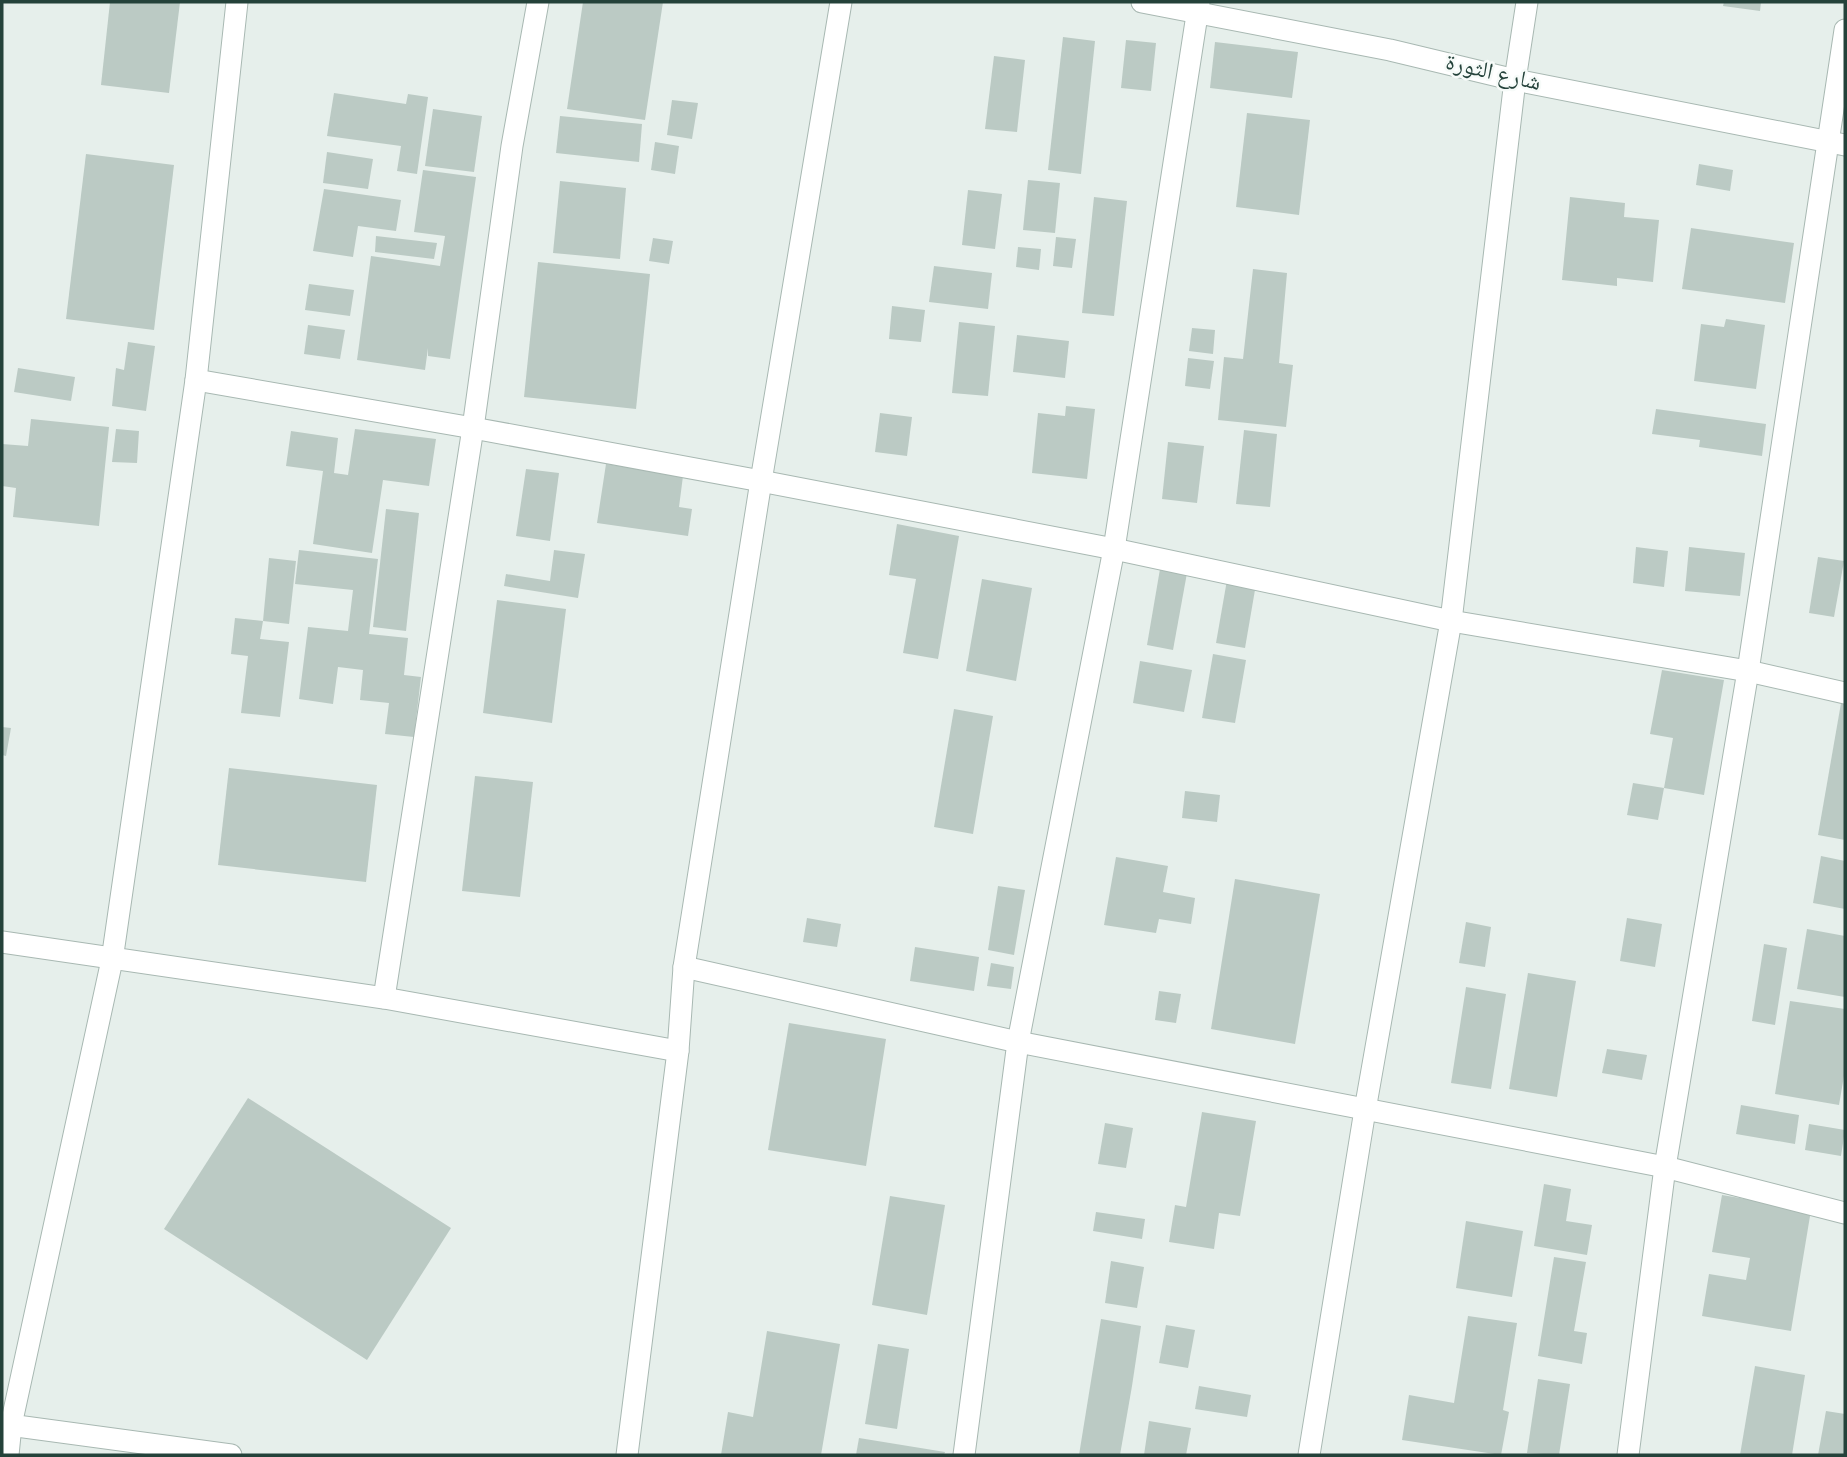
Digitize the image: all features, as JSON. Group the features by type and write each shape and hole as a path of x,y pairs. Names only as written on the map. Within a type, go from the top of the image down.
{"street":[{"path":"8,1455 6,1424 112,960 196,380 237,2"},
{"path":"384,998 473,428 512,146 538,2"},
{"path":"627,1455 678,1052 684,967 841,2"},
{"name":"شارع الثورة","path":"1142,2 1198,8 1515,80 1837,143"},
{"path":"1309,1455 1365,1110 1451,621 1515,80 1527,2"},
{"path":"964,1455 1018,1042 1114,549 1198,8"},
{"path":"1628,1455 1665,1167 1837,143 1845,30"},
{"path":"196,380 761,481 1114,549 1451,621 1748,671 1845,693"},
{"path":"2,942 384,998 678,1052"},
{"path":"684,967 1018,1042 1665,1167 1845,1213"},
{"path":"6,1424 231,1455"}],"building":[{"path":"110,2 180,2 169,93 101,85"},
{"path":"583,2 663,2 645,120 567,109"},
{"path":"1724,2 1761,2 1760,11 1723,6"},
{"path":"1063,37 1095,41 1081,174 1048,170"},
{"path":"1126,40 1156,43 1151,91 1121,88"},
{"path":"1215,42 1298,52 1292,98 1210,88"},
{"path":"994,56 1025,60 1017,132 985,129"},
{"path":"334,93 406,104 408,94 428,97 417,174 397,171 401,146 327,136"},
{"path":"672,100 698,103 692,139 667,135"},
{"path":"433,109 482,116 474,172 425,166"},
{"path":"1247,113 1310,120 1299,215 1236,207"},
{"path":"560,116 642,124 639,162 556,153"},
{"path":"655,142 679,146 675,174 651,170"},
{"path":"327,152 373,159 368,189 323,183"},
{"path":"86,154 174,165 154,330 66,319"},
{"path":"1699,164 1733,170 1730,191 1696,185"},
{"path":"423,170 476,177 450,359 428,356 428,348 425,370 357,360 371,256 440,266 445,236 414,232"},
{"path":"1028,180 1060,183 1055,233 1023,230"},
{"path":"560,181 626,188 620,259 553,253"},
{"path":"324,189 401,200 396,231 358,226 353,257 313,251"},
{"path":"968,190 1002,194 995,249 962,245"},
{"path":"1094,197 1127,201 1114,316 1082,313"},
{"path":"1570,197 1625,203 1624,217 1659,220 1653,282 1617,278 1617,286 1562,280"},
{"path":"1691,228 1794,243 1785,303 1682,289"},
{"path":"376,236 437,243 434,259 375,252"},
{"path":"1056,237 1076,239 1072,268 1053,266"},
{"path":"653,238 673,241 669,264 649,261"},
{"path":"1018,247 1041,249 1039,270 1016,267"},
{"path":"538,262 650,274 636,409 524,397"},
{"path":"934,266 992,273 988,309 929,302"},
{"path":"1253,269 1287,273 1279,363 1293,365 1286,427 1218,420 1224,357 1243,359"},
{"path":"309,284 354,290 350,316 305,310"},
{"path":"892,306 925,310 921,342 889,339"},
{"path":"1726,319 1765,325 1756,389 1694,381 1701,324 1724,327"},
{"path":"959,322 995,326 988,396 952,393"},
{"path":"308,325 345,330 340,359 304,354"},
{"path":"1192,328 1215,330 1213,354 1189,351"},
{"path":"1017,335 1069,341 1065,378 1013,372"},
{"path":"128,342 155,346 146,411 112,406 116,368 124,370"},
{"path":"1188,358 1214,361 1210,389 1185,386"},
{"path":"18,368 75,377 71,401 14,392"},
{"path":"1066,406 1095,409 1087,479 1032,473 1038,413 1065,416"},
{"path":"1656,409 1766,424 1762,456 1699,447 1700,440 1652,434"},
{"path":"880,413 912,417 907,456 875,452"},
{"path":"31,419 109,427 99,526 13,517 16,488 2,486 2,444 28,446"},
{"path":"116,429 139,431 137,463 112,462"},
{"path":"355,429 436,439 429,486 383,480 372,553 313,544 323,471 286,466 291,431 338,438 334,473 348,475"},
{"path":"1244,430 1277,434 1270,507 1236,504"},
{"path":"1168,442 1204,446 1197,503 1162,499"},
{"path":"606,464 683,476 679,507 692,509 688,536 597,523"},
{"path":"526,469 559,473 550,541 516,536"},
{"path":"386,509 419,513 406,631 373,627"},
{"path":"897,524 959,536 938,659 903,653 916,579 889,575"},
{"path":"1636,547 1668,551 1664,587 1633,583"},
{"path":"1689,547 1745,553 1740,596 1685,591"},
{"path":"299,550 378,559 369,634 408,638 404,675 421,677 414,737 385,734 389,703 360,700 363,670 338,667 333,704 299,699 308,627 348,631 353,590 295,584"},
{"path":"554,550 585,554 578,598 504,586 506,574 550,581"},
{"path":"1818,557 1844,561 1834,617 1809,613"},
{"path":"269,558 296,561 289,624 263,621"},
{"path":"1160,569 1187,573 1173,650 1147,645"},
{"path":"982,579 1032,588 1016,681 966,671"},
{"path":"1227,580 1256,584 1245,648 1216,643"},
{"path":"497,600 566,609 552,723 483,713"},
{"path":"235,618 263,621 260,639 289,642 280,717 241,713 248,656 231,654"},
{"path":"1213,654 1246,660 1235,723 1202,718"},
{"path":"1140,661 1192,670 1184,712 1133,703"},
{"path":"1662,670 1724,680 1704,795 1664,788 1673,738 1650,734"},
{"path":"1845,686 1845,840 1818,835"},
{"path":"954,709 993,716 973,834 934,827"},
{"path":"2,727 11,728 6,756 2,755"},
{"path":"229,768 377,785 366,882 218,865"},
{"path":"475,776 533,782 520,897 462,891"},
{"path":"1633,783 1664,788 1658,820 1627,815"},
{"path":"1185,791 1220,795 1217,822 1182,818"},
{"path":"1821,856 1845,861 1845,909 1813,903"},
{"path":"1116,857 1168,866 1163,892 1195,898 1191,924 1159,919 1156,933 1104,925"},
{"path":"1235,879 1320,894 1295,1044 1211,1029"},
{"path":"998,886 1025,890 1014,955 988,950"},
{"path":"807,918 841,924 837,947 803,942"},
{"path":"1627,918 1662,924 1655,967 1620,961"},
{"path":"1466,922 1491,927 1485,967 1459,963"},
{"path":"1807,929 1845,936 1845,997 1797,989"},
{"path":"1764,944 1787,948 1775,1025 1752,1021"},
{"path":"915,947 979,957 974,991 910,981"},
{"path":"991,963 1014,967 1011,989 987,986"},
{"path":"1528,973 1576,981 1557,1097 1509,1089"},
{"path":"1466,987 1506,994 1491,1089 1451,1083"},
{"path":"1159,991 1181,994 1176,1023 1155,1020"},
{"path":"1790,1001 1845,1009 1845,1070 1839,1105 1775,1094"},
{"path":"789,1023 886,1039 866,1166 768,1150"},
{"path":"1607,1049 1647,1055 1642,1080 1602,1073"},
{"path":"248,1098 451,1228 367,1360 164,1229"},
{"path":"1741,1105 1799,1115 1795,1144 1736,1134"},
{"path":"1202,1112 1256,1121 1240,1216 1219,1213 1214,1249 1169,1242 1175,1205 1186,1207"},
{"path":"1105,1123 1133,1128 1126,1168 1098,1164"},
{"path":"1809,1124 1845,1130 1841,1156 1805,1150"},
{"path":"1544,1184 1571,1189 1566,1221 1592,1225 1587,1255 1534,1246"},
{"path":"1722,1195 1811,1210 1791,1331 1702,1316 1709,1274 1746,1280 1750,1258 1712,1252"},
{"path":"890,1196 945,1205 927,1315 872,1305"},
{"path":"1096,1212 1145,1219 1142,1239 1093,1231"},
{"path":"1466,1221 1523,1231 1512,1297 1456,1288"},
{"path":"1554,1257 1586,1262 1574,1331 1587,1333 1582,1364 1538,1356"},
{"path":"1111,1261 1144,1267 1137,1308 1105,1303"},
{"path":"1468,1316 1517,1323 1503,1410 1509,1412 1501,1455 1402,1440 1409,1395 1454,1403"},
{"path":"1101,1319 1141,1326 1132,1386 1120,1455 1079,1455"},
{"path":"1166,1325 1195,1330 1188,1368 1159,1363"},
{"path":"767,1331 840,1344 821,1455 721,1455 728,1412 753,1417"},
{"path":"878,1344 909,1349 897,1429 865,1424"},
{"path":"1755,1366 1805,1375 1792,1455 1740,1455"},
{"path":"1538,1379 1570,1384 1559,1455 1527,1453"},
{"path":"1199,1386 1251,1395 1247,1417 1195,1409"},
{"path":"1826,1411 1845,1414 1845,1455 1818,1455"},
{"path":"1149,1421 1191,1428 1186,1455 1144,1455"},
{"path":"859,1438 945,1452 944,1455 856,1455"}]}
